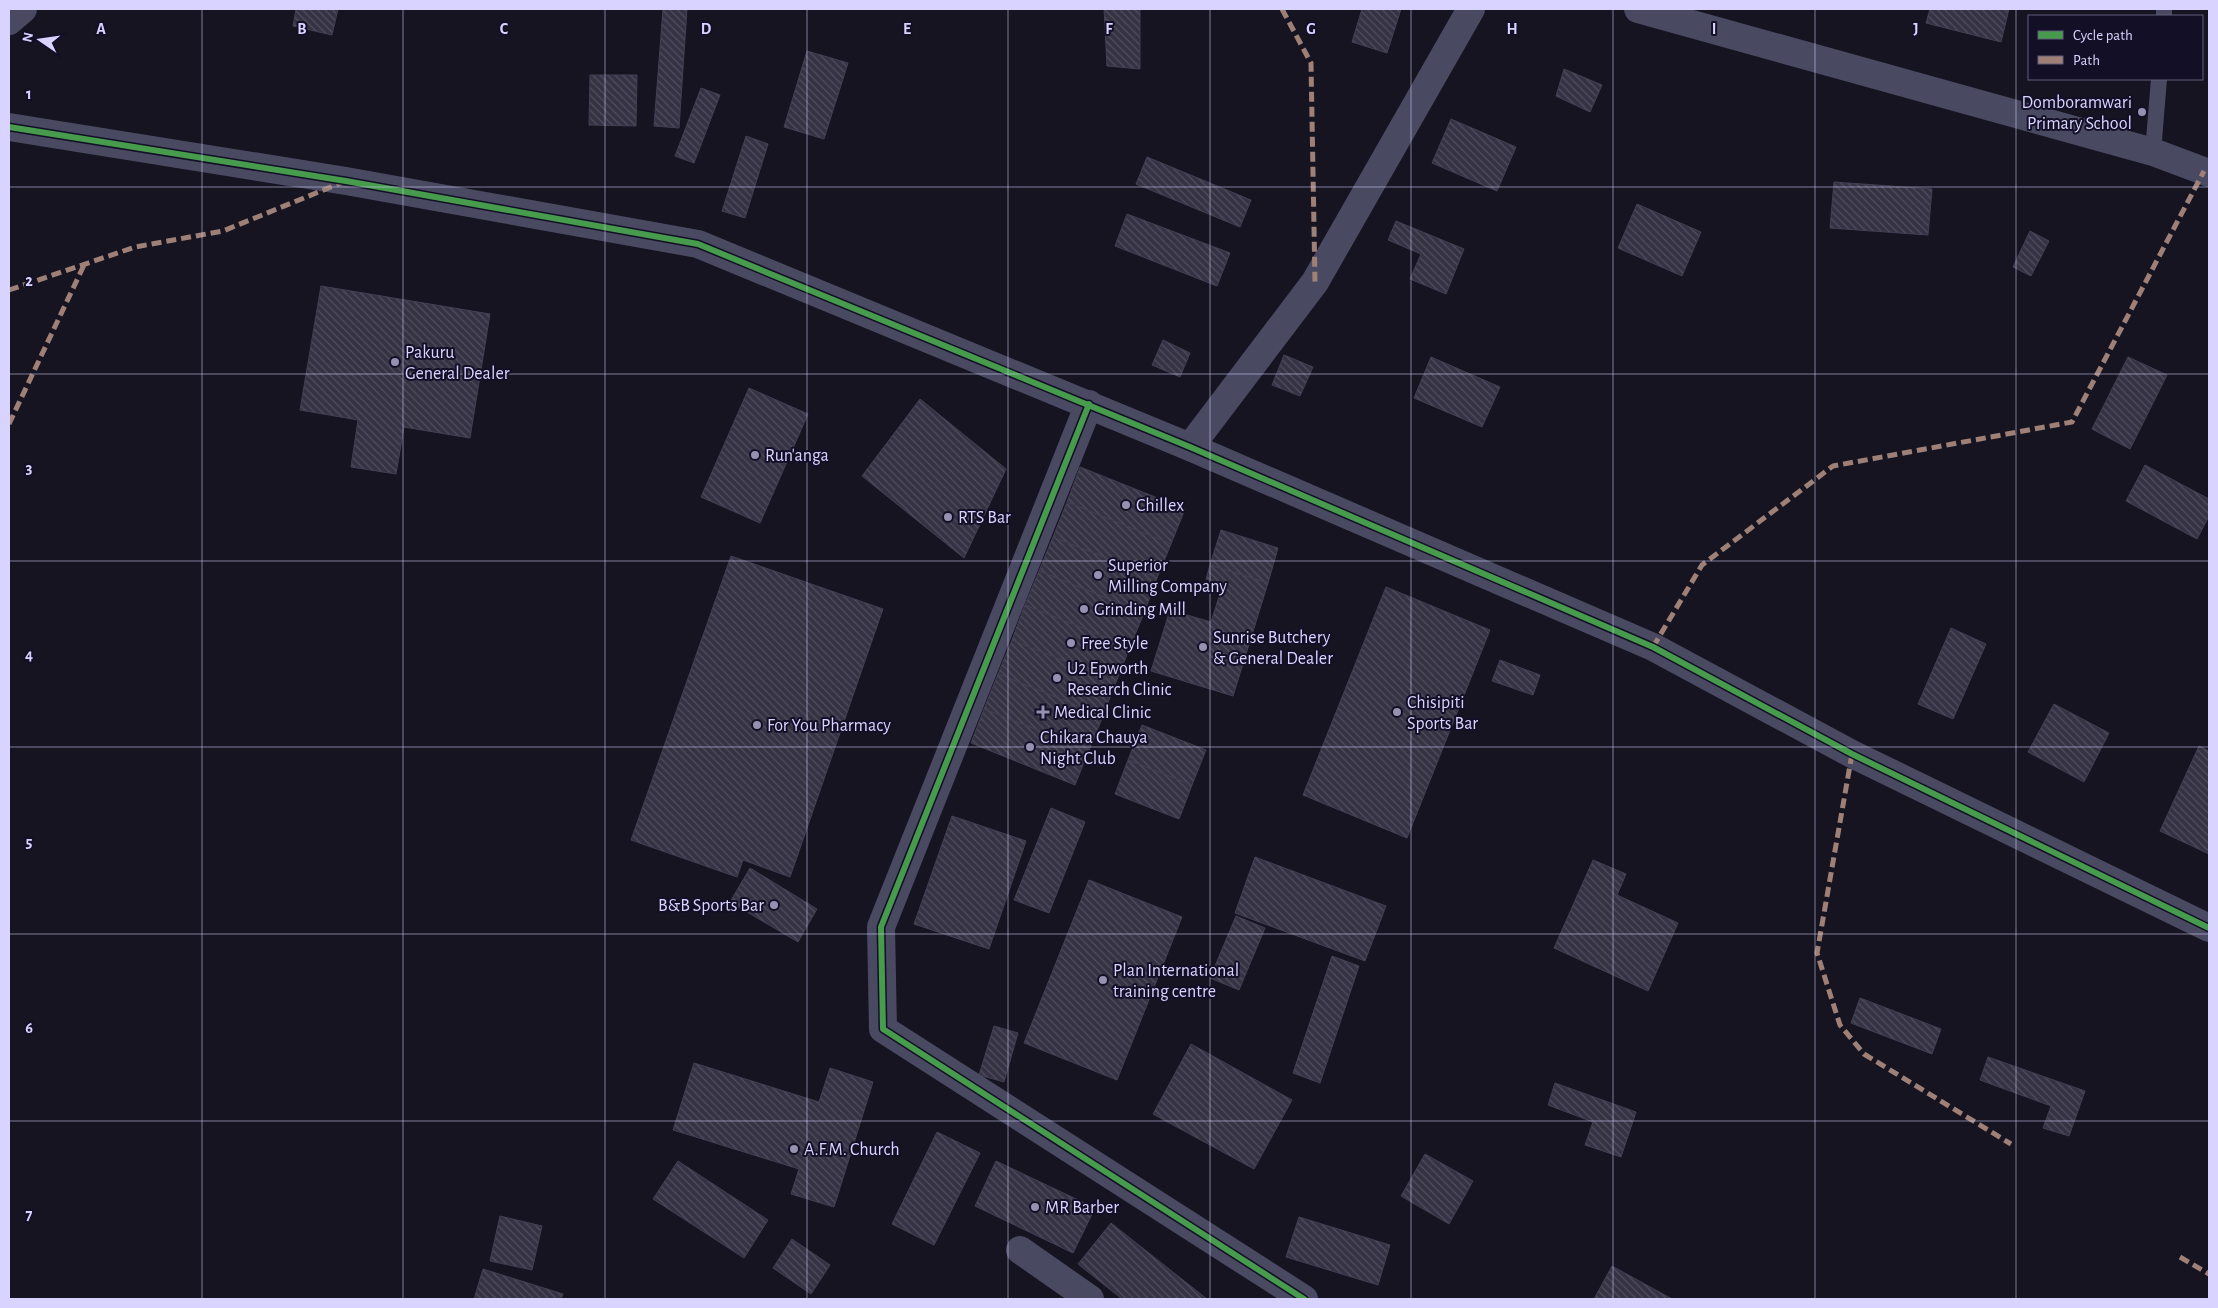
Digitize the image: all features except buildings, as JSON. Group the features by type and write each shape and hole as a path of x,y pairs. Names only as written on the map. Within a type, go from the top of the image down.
{"street":[{"path":"9,21 23,9"},
{"path":"1190,447 1315,282 1471,9"},
{"path":"1638,9 2153,152 2209,173"},
{"path":"9,127 346,181 698,244 1190,447 1653,647 1852,754 2209,928"},
{"path":"1088,404 881,927 883,1029 1304,1299"},
{"path":"1020,1250 1090,1299"}],"lane":[{"path":"2153,152 2158,80"}],"marked path":[{"path":"1282,9 1311,63 1315,282"},
{"path":"1653,647 1702,565 1833,466 2072,422 2204,171"},
{"path":"9,290 135,247 223,231 343,182"},
{"path":"9,424 85,263"},
{"path":"1852,754 1817,953 1840,1025 1864,1054 2011,1144"},
{"path":"2180,1257 2209,1274"}],"cycle path":[{"path":"9,127 346,181 698,244 1190,447 1653,647 1852,754 2209,928"},
{"path":"1089,404 881,927 883,1029 1304,1299"}],"place":[{"name":"Domboramwari Primary School","path":"2142,112"},
{"name":"Pakuru General Dealer","path":"395,362"},
{"name":"Run'anga","path":"755,455"},
{"name":"Chillex","path":"1126,505"},
{"name":"RTS Bar","path":"948,517"},
{"name":"Superior Milling Company","path":"1098,575"},
{"name":"Grinding Mill","path":"1084,609"},
{"name":"Free Style","path":"1071,643"},
{"name":"Sunrise Butchery & General Dealer","path":"1203,647"},
{"name":"U2 Epworth Research Clinic","path":"1057,678"},
{"name":"Medical Clinic","path":"1043,712"},
{"name":"Chisipiti Sports Bar","path":"1397,712"},
{"name":"For You Pharmacy","path":"757,725"},
{"name":"Chikara Chauya Night Club","path":"1030,747"},
{"name":"B&B Sports Bar","path":"774,905"},
{"name":"Plan International training centre","path":"1103,980"},
{"name":"A.F.M. Church","path":"794,1149"},
{"name":"MR Barber","path":"1035,1207"}]}
